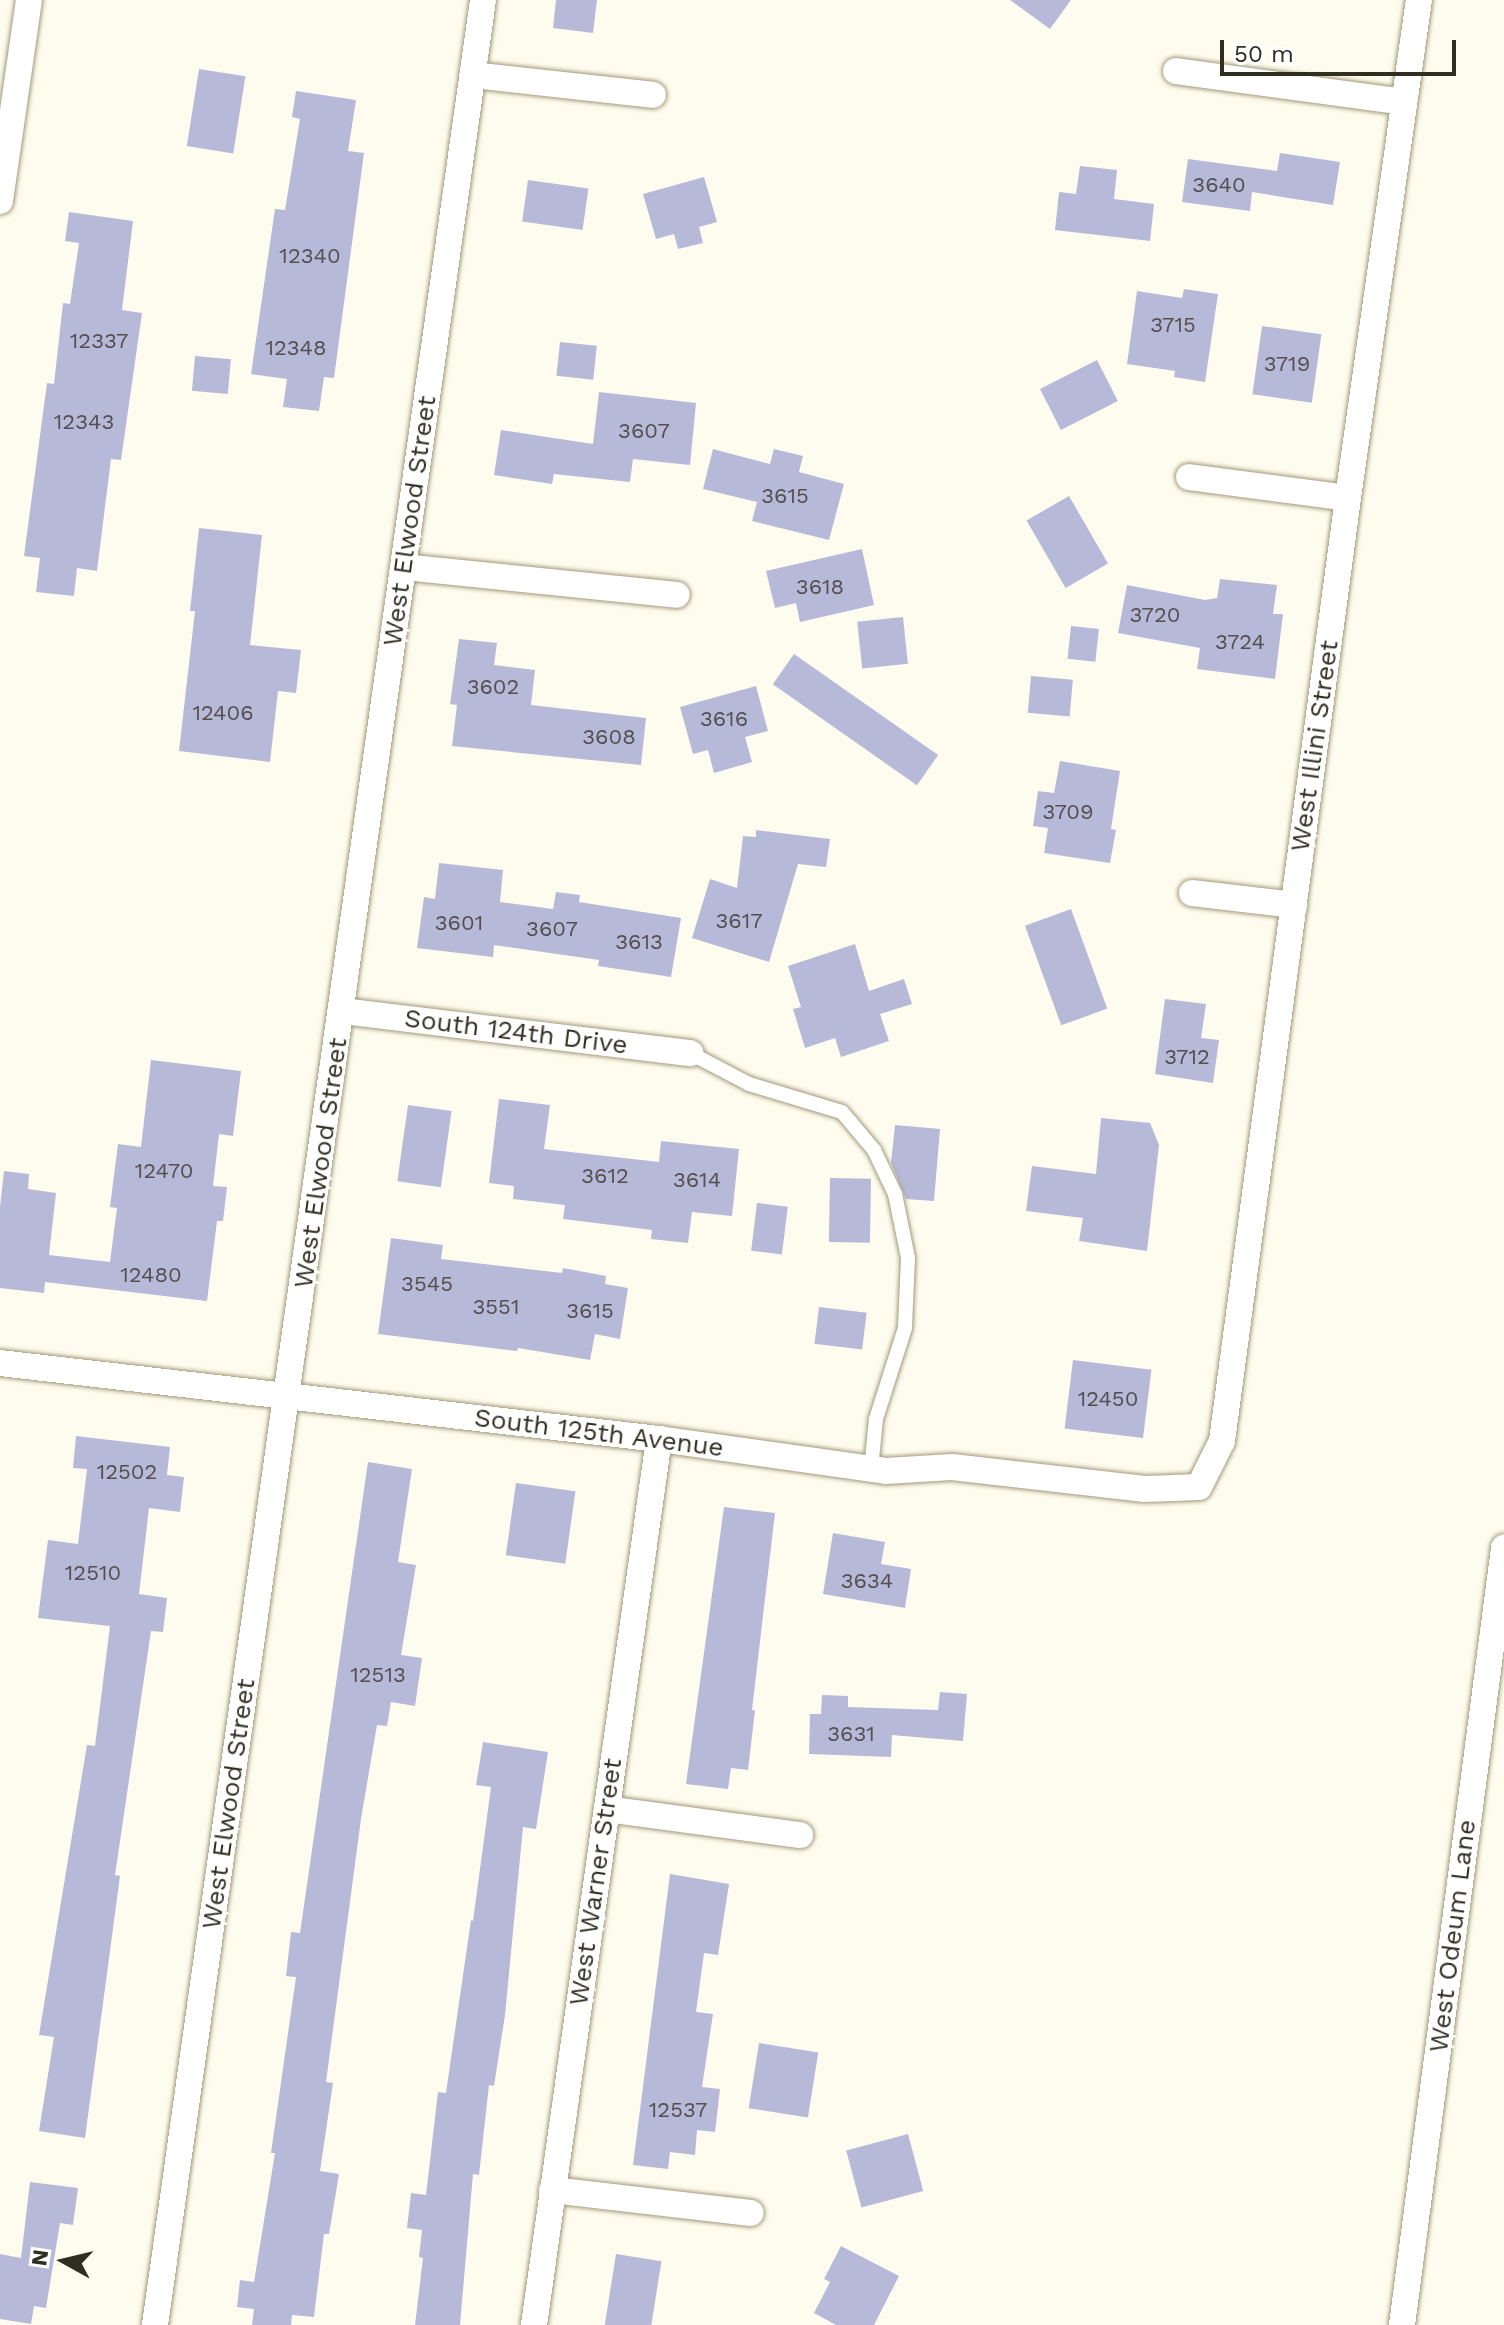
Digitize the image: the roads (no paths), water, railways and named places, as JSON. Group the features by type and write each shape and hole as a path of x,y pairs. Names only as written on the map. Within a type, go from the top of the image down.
{"street":[{"path":"0,201 29,0"},
{"name":"West Elwood Street","path":"155,2325 483,0"},
{"name":"West Illini Street","path":"1199,1487 1222,1441 1348,498 1419,0"},
{"path":"1176,71 1404,102"},
{"path":"473,75 653,95"},
{"path":"1189,477 1348,498"},
{"path":"403,567 677,595"},
{"path":"1192,893 1294,905"},
{"name":"South 124th Drive","path":"342,1011 690,1053"},
{"name":"South 125th Avenue","path":"0,1363 659,1439 871,1469 952,1467 1145,1489 1199,1487"},
{"name":"West Warner Street","path":"534,2325 659,1439"},
{"name":"West Odeum Lane","path":"1402,2325 1504,1548"},
{"path":"607,1809 800,1835"},
{"path":"552,2190 751,2213"}],"lane":[{"path":"690,1053 749,1084 842,1112 874,1150 895,1194 908,1258 905,1328 876,1419 871,1469"}]}
